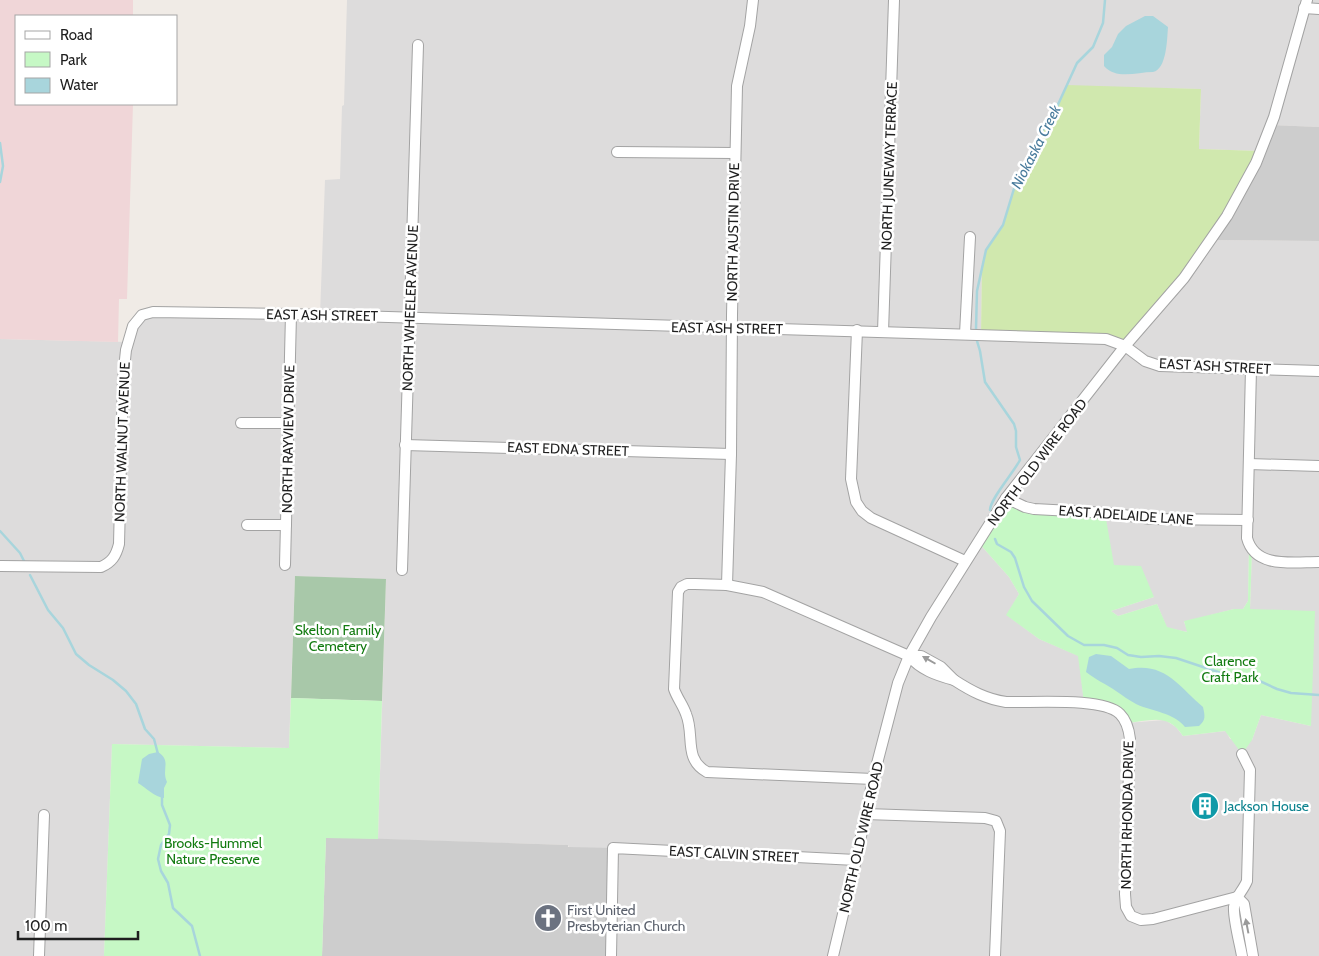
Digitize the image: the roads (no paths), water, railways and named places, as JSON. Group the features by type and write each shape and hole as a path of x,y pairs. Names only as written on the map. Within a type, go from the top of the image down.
{"street":[{"name":"NORTH AUSTIN DRIVE","path":"727,585 731,454 734,153 737,86 750,26 753,0"},
{"name":"NORTH JUNEWAY TERRACE","path":"883,332 894,0"},
{"path":"1305,4 1319,10"},
{"name":"NORTH OLD WIRE ROAD","path":"833,956 873,779 898,683 909,656 931,617 1006,498 1125,346 1184,278 1224,222 1256,163 1274,117 1305,4"},
{"name":"NORTH WHEELER AVENUE","path":"402,570 418,46"},
{"path":"618,152 734,153"},
{"path":"965,334 970,237"},
{"name":"EAST ASH STREET","path":"133,326 142,315 153,312 291,314 856,330 1106,339 1125,346 1145,361 1160,366 1319,371"},
{"name":"NORTH RAYVIEW DRIVE","path":"285,564 291,314"},
{"name":"NORTH WALNUT AVENUE","path":"0,566 102,567 109,564 117,552 119,544 123,379 126,350 133,326"},
{"path":"856,330 851,464 853,492 856,502 862,511 871,518 965,562"},
{"path":"1251,369 1247,538 1254,553 1259,557 1274,561 1319,562"},
{"path":"241,423 288,423"},
{"name":"EAST EDNA STREET","path":"405,445 731,454"},
{"path":"1249,464 1319,466"},
{"name":"EAST ADELAIDE LANE","path":"1006,498 1025,507 1109,513 1151,519 1248,520"},
{"path":"247,525 286,525"},
{"path":"873,779 707,772 699,767 691,751 689,723 686,713 676,697 674,689 678,592 681,587 687,584 727,585 764,592 909,656"},
{"name":"NORTH RHONDA DRIVE","path":"909,656 917,665 936,675 954,680 976,694 996,701 1096,704 1110,707 1121,714 1128,726 1130,739 1125,894 1126,907 1131,916 1141,920 1153,919 1237,897"},
{"path":"1242,754 1250,770 1246,882 1243,890 1237,897 1234,908 1242,956"},
{"path":"866,814 985,818 996,821 1000,832 996,956"},
{"path":"39,956 44,815"},
{"name":"EAST CALVIN STREET","path":"611,956 613,848 856,860"},
{"path":"1237,897 1244,904 1253,956"}],"water":[{"path":"1145,16 1153,16 1168,27 1164,60 1158,70 1121,74 1109,70 1104,66 1104,55 1112,47 1118,34 1126,26"},
{"path":"1096,654 1111,656 1129,669 1153,669 1171,678 1203,707 1203,722 1199,726 1185,727 1175,718 1142,707 1112,689 1086,672 1089,657"},
{"path":"158,752 162,755 165,762 167,782 164,788 164,798 154,794 138,783 142,759 149,754"}],"waterway":[{"name":"Niokaska Creek","path":"976,329 977,291 986,250 1003,225 1016,182 1041,132 1050,122 1077,63 1093,47 1103,23 1105,0"},
{"path":"0,143 3,166 0,182"},
{"name":"Niokaska Creek","path":"977,341 985,382 1014,424 1016,447 1020,460 994,499 990,510"},
{"path":"0,531 20,553 24,561"},
{"name":"Niokaska Creek","path":"995,539 997,544 1011,552 1015,558 1024,587 1032,601 1068,636 1084,645 1104,645 1117,648 1128,655 1141,657 1159,656 1176,658 1221,673 1251,677 1291,693 1319,695"},
{"path":"30,575 48,610 63,628 76,654 89,665 113,680 126,691 136,704 145,729 154,739 158,754"},
{"path":"162,797 162,805 170,825 169,834 161,845 158,859 161,871 168,883 173,908 192,926 200,956"}],"place":[{"name":"Jackson House","path":"1205,806"},
{"name":"First United Presbyterian Church","path":"548,918"}],"park label":[{"name":"Skelton Family Cemetery","path":"338,638"},
{"name":"Clarence Craft Park","path":"1230,670"},
{"name":"Brooks-Hummel Nature Preserve","path":"213,852"}]}
